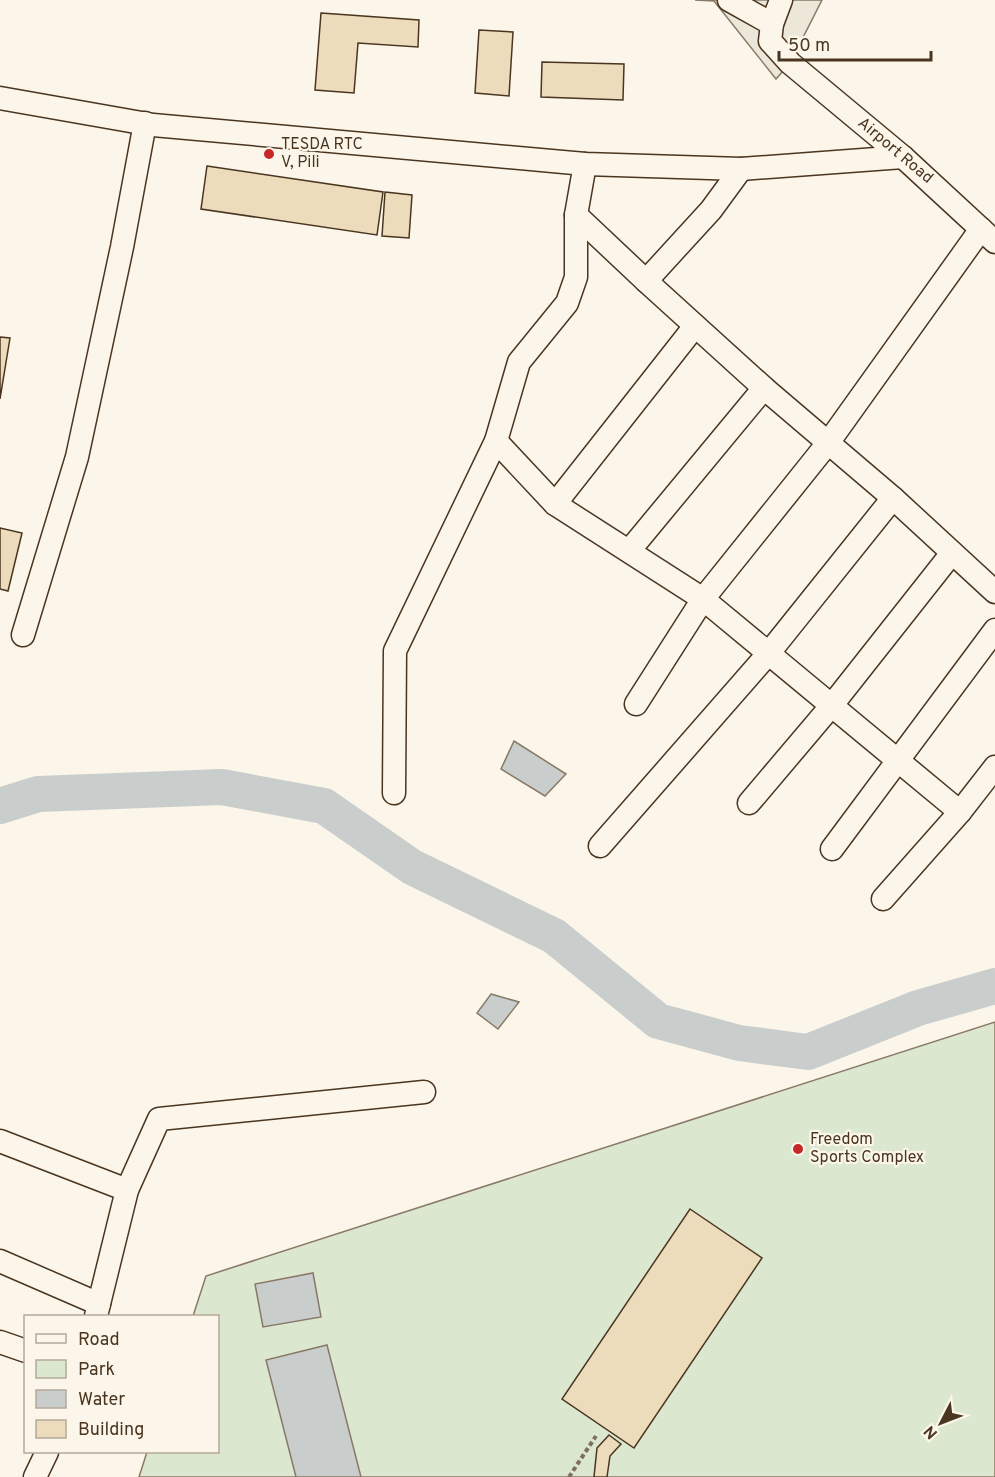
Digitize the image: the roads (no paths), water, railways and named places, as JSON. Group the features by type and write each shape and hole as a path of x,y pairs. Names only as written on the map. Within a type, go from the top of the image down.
{"street":[{"path":"729,0 772,24 781,0"},
{"name":"Airport Road","path":"772,24 770,40 790,63 903,156 988,236"},
{"path":"0,99 144,123 585,164 741,169 903,156"},
{"path":"23,635 77,457 122,247 144,123"},
{"path":"394,794 395,651 496,441 519,362 567,303 576,277 576,215 585,164"},
{"path":"646,281 711,210 741,169"},
{"path":"576,215 764,388 893,498 995,591"},
{"path":"636,704 703,599 828,443 988,236"},
{"path":"555,504 695,326"},
{"path":"629,551 764,388"},
{"path":"496,441 555,504 703,599 960,812"},
{"path":"600,846 768,654 893,498"},
{"path":"749,803 832,705 952,553"},
{"path":"832,849 995,630"},
{"path":"883,899 960,812 995,767"},
{"path":"0,1261 98,1310 127,1190 159,1119 424,1092"},
{"path":"0,1141 127,1190"},
{"path":"0,1342 24,1351"},
{"path":"35,1477 47,1453"}],"water":[{"path":"514,741 566,774 545,796 501,769"},
{"path":"491,994 519,1002 498,1029 477,1013"},
{"path":"313,1273 321,1317 263,1327 255,1284"},
{"path":"327,1345 361,1477 296,1477 266,1360"}],"waterway":[{"path":"0,806 38,794 222,787 324,806 412,867 554,936 658,1021 739,1043 808,1052 918,1008 995,986"}],"place":[{"name":"TESDA RTC V, Pili","path":"269,154"},
{"name":"Freedom Sports Complex","path":"798,1149"}]}
